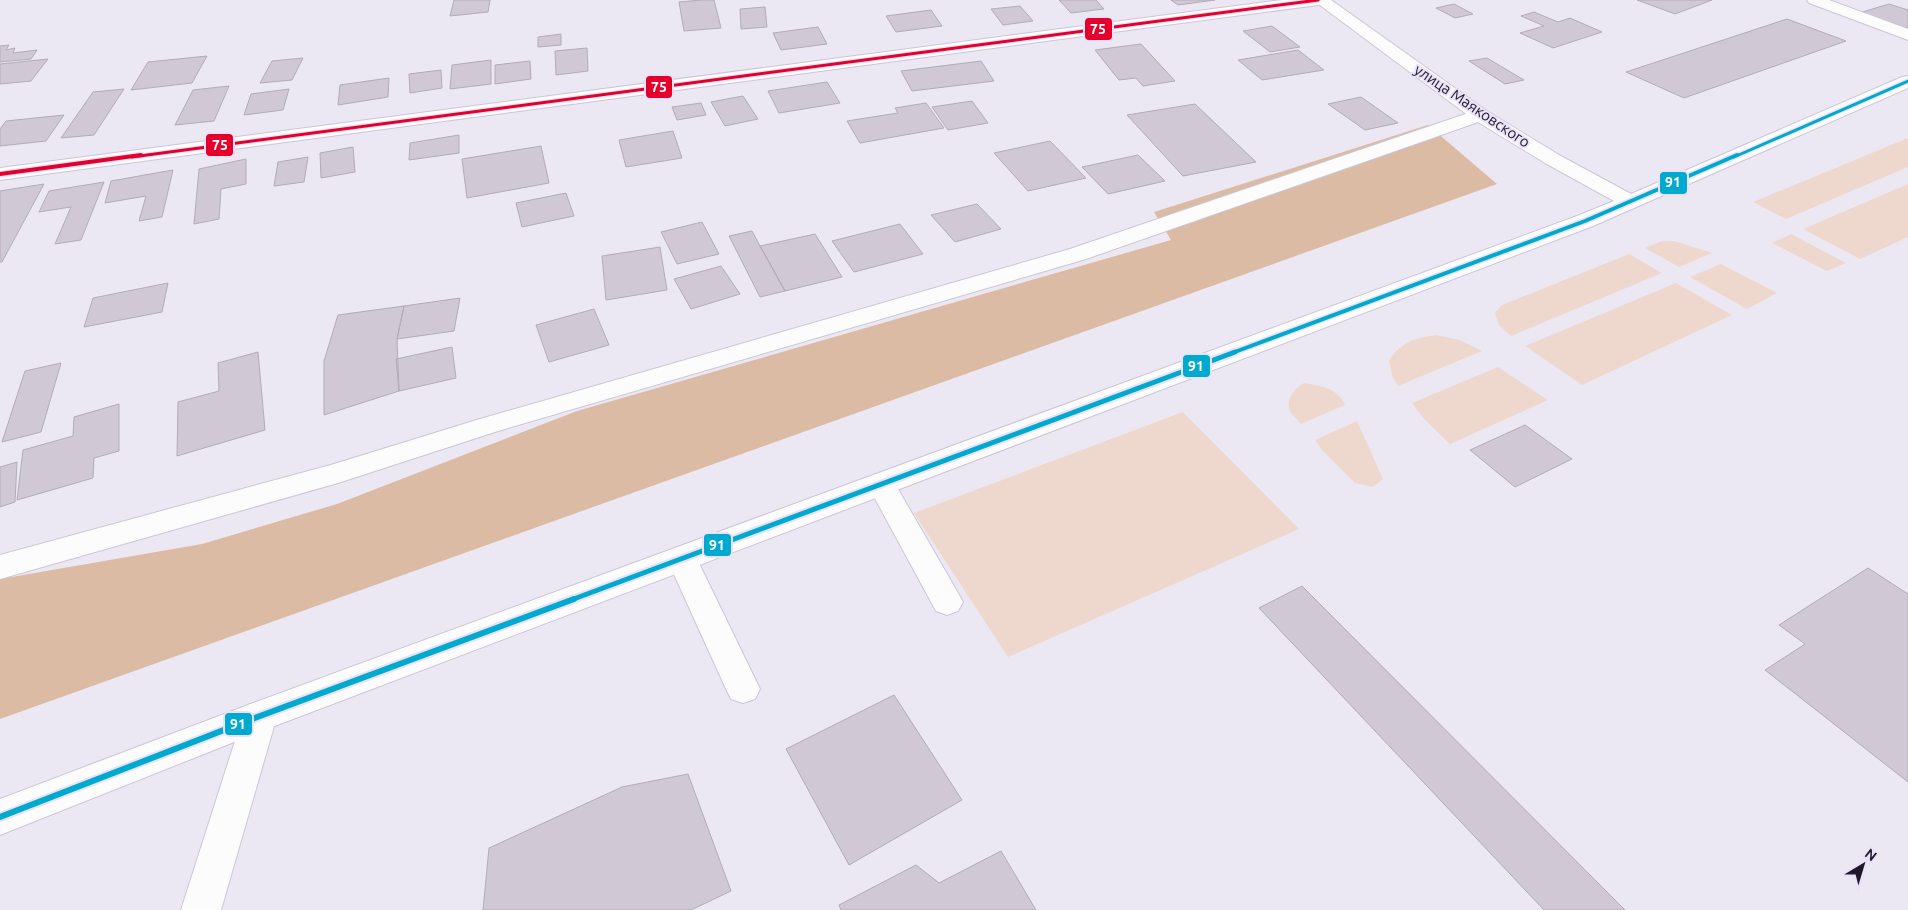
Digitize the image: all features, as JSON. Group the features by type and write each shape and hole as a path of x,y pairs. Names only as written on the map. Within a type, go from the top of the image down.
{"main road":[{"name":"улица Маяковского","path":"1319,0 1480,115 1552,159 1631,202"},
{"path":"0,174 1319,0"},
{"path":"1815,0 1908,35"},
{"path":"0,816 260,716 1420,283 1631,202 1908,81"},
{"path":"0,567 338,473 489,425 1078,254 1480,115"},
{"path":"881,484 947,602"},
{"path":"682,559 743,689"},
{"path":"201,910 260,716"}],"shaded area":[{"path":"1428,125 1497,184 0,719 0,579 202,544 337,504 577,411 1171,240 1154,212"},
{"path":"1908,138 1908,167 1786,219 1753,202"},
{"path":"1908,184 1908,237 1860,259 1803,229"},
{"path":"1791,234 1846,263 1827,271 1772,243"},
{"path":"1662,241 1674,241 1712,253 1679,267 1645,248"},
{"path":"1629,254 1662,273 1511,336 1499,325 1495,313 1502,305"},
{"path":"1721,264 1777,293 1747,309 1690,277"},
{"path":"1676,283 1732,315 1582,385 1525,346"},
{"path":"1436,335 1460,340 1482,351 1398,386 1392,376 1389,360 1409,342"},
{"path":"1498,367 1548,400 1450,444 1425,420 1412,403"},
{"path":"1304,383 1333,391 1342,399 1345,405 1301,424 1290,411 1289,402 1294,391"},
{"path":"1183,412 1299,529 1008,657 914,513"},
{"path":"1357,421 1383,479 1373,487 1355,483 1322,450 1315,440"}],"building":[{"path":"454,0 490,0 488,12 450,16"},
{"path":"714,0 721,28 684,31 679,2"},
{"path":"1059,0 1096,0 1104,9 1071,13"},
{"path":"1171,0 1215,0 1178,5"},
{"path":"1637,0 1712,0 1675,14"},
{"path":"1454,4 1473,14 1455,18 1436,8"},
{"path":"1889,4 1908,10 1908,27 1902,29 1859,13"},
{"path":"1020,6 1033,21 1003,25 991,9"},
{"path":"765,7 767,27 741,29 740,9"},
{"path":"931,10 942,26 896,32 886,16"},
{"path":"1534,12 1558,22 1570,18 1602,32 1553,48 1520,33 1544,26 1521,16"},
{"path":"1787,19 1846,41 1684,98 1626,72"},
{"path":"1272,26 1300,47 1270,52 1243,31"},
{"path":"818,27 827,44 781,50 773,33"},
{"path":"561,34 561,45 538,47 538,37"},
{"path":"1141,44 1175,81 1143,86 1136,78 1119,80 1095,50"},
{"path":"9,45 6,50 15,48 13,53 37,50 31,59 0,62 0,46"},
{"path":"587,48 588,71 556,75 555,51"},
{"path":"1298,50 1324,70 1262,80 1238,60"},
{"path":"207,56 192,83 131,90 148,62"},
{"path":"303,58 292,80 260,83 272,61"},
{"path":"1487,58 1524,80 1505,84 1469,61"},
{"path":"48,59 31,81 0,84 0,64"},
{"path":"491,60 491,84 450,89 452,65"},
{"path":"530,61 531,79 495,84 495,65"},
{"path":"981,61 994,81 912,91 901,71"},
{"path":"441,70 442,88 410,93 409,74"},
{"path":"389,78 388,97 338,105 340,85"},
{"path":"827,82 840,103 779,113 768,91"},
{"path":"229,86 214,121 175,125 193,90"},
{"path":"124,89 94,135 61,138 93,92"},
{"path":"289,89 283,110 244,115 251,94"},
{"path":"743,96 758,119 725,126 711,102"},
{"path":"1361,97 1398,123 1365,130 1328,104"},
{"path":"972,101 988,123 948,130 932,107"},
{"path":"701,103 706,115 677,120 672,107"},
{"path":"926,103 944,128 860,143 847,121 898,113 895,108"},
{"path":"1195,104 1256,162 1183,176 1127,115"},
{"path":"64,115 46,141 0,146 0,129 6,121"},
{"path":"673,131 682,158 626,167 619,140"},
{"path":"459,135 459,153 409,160 410,143"},
{"path":"1050,141 1086,178 1028,191 994,153"},
{"path":"541,146 549,183 467,198 462,159"},
{"path":"353,147 355,172 321,178 320,153"},
{"path":"1138,155 1165,181 1108,194 1082,167"},
{"path":"308,157 304,182 274,186 278,162"},
{"path":"246,159 246,184 221,189 219,219 194,224 199,169"},
{"path":"173,170 162,217 139,221 146,196 105,203 111,181"},
{"path":"104,182 81,240 55,244 71,207 39,212 49,191"},
{"path":"44,184 2,262 0,262 0,191"},
{"path":"566,193 574,216 522,227 516,203"},
{"path":"977,204 1001,229 955,242 931,215"},
{"path":"702,222 719,254 677,264 661,232"},
{"path":"900,224 923,254 854,272 832,241"},
{"path":"752,231 785,291 760,297 729,236"},
{"path":"815,234 842,277 785,291 760,246"},
{"path":"660,247 667,290 606,300 602,256"},
{"path":"721,266 740,294 691,309 674,279"},
{"path":"168,283 162,312 84,327 93,298"},
{"path":"460,298 454,331 397,339 404,306"},
{"path":"404,306 397,339 399,391 324,415 324,361 338,315"},
{"path":"594,309 609,345 549,362 536,325"},
{"path":"452,347 456,378 399,391 396,359"},
{"path":"258,352 265,430 177,456 178,402 219,391 218,363"},
{"path":"61,363 41,432 2,442 25,371"},
{"path":"119,404 119,451 94,458 93,478 17,500 23,450 73,436 74,417"},
{"path":"1525,425 1572,459 1515,487 1470,450"},
{"path":"17,462 15,502 0,507 0,467"},
{"path":"1868,568 1908,594 1908,782 1765,670 1805,644 1779,625"},
{"path":"1302,586 1625,910 1544,910 1259,608"},
{"path":"894,695 962,800 849,865 786,749"},
{"path":"688,774 731,891 691,910 483,910 489,848 622,787"},
{"path":"1001,851 1036,910 841,910 839,905 916,865 939,883"}],"transit line":[{"name":"75","path":"0,174 1318,0"},
{"name":"91","path":"0,817 260,716 1585,221 1908,81"}]}
